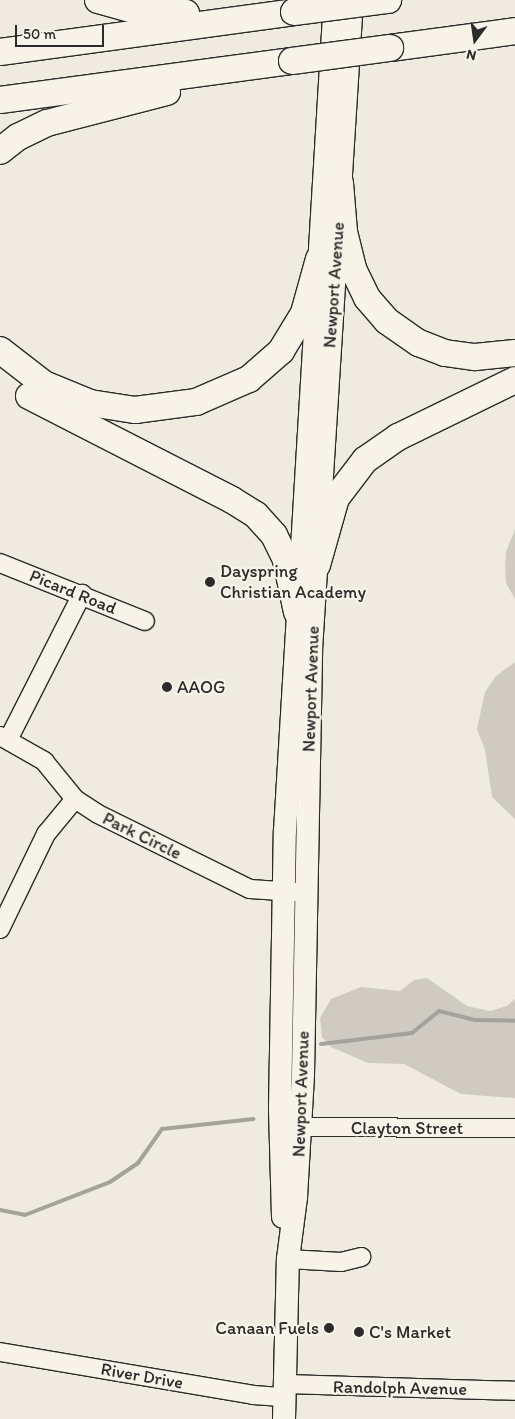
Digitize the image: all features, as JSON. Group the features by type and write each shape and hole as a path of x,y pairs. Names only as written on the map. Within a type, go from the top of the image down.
{"highway":[{"path":"98,0 138,12 247,19"},
{"path":"0,52 388,0"},
{"path":"0,100 515,31"},
{"path":"435,42 515,48"},
{"path":"0,151 18,137 47,123 252,66"},
{"path":"340,183 344,232 353,269 367,298 387,321 414,340 445,353 475,357 515,353"},
{"path":"0,350 44,384 96,404 147,410 196,402 241,385 262,370 281,351 306,308 319,259"},
{"path":"0,375 36,400 249,510 274,535 286,560 297,612"},
{"path":"317,565 336,498 365,460 398,437 515,380"}],"main road":[{"name":"Newport Avenue","path":"284,1400 288,1259 296,1197 300,1126 295,892 297,612 335,0"},
{"name":"Newport Avenue","path":"288,1259 280,1152 352,0"}],"street":[{"name":"Picard Road","path":"0,563 82,594 145,621"},
{"path":"4,738 82,594"},
{"name":"Park Circle","path":"4,738 44,761 75,799 98,814 241,885 263,892 295,892"},
{"path":"0,929 5,907 46,834 75,799"},
{"name":"Clayton Street","path":"300,1126 515,1128"},
{"path":"288,1259 341,1262 361,1257"},
{"name":"River Drive","path":"0,1352 284,1400"},
{"name":"Randolph Avenue","path":"284,1400 515,1391"}],"shaded area":[{"path":"515,529 515,599 506,583 505,567 506,552"},
{"path":"515,662 515,819 492,797 485,750 477,729 485,692 496,676"},
{"path":"427,978 467,1006 490,1011 507,1006 515,999 515,1098 461,1094 404,1064 368,1063 331,1047 322,1037 320,1018 331,999 361,987 400,991 414,980"}],"waterway":[{"path":"321,1044 412,1033 439,1011 476,1020 515,1021"},
{"path":"0,1210 25,1215 110,1182 138,1163 162,1129 253,1119"}],"place":[{"name":"Dayspring Christian Academy","path":"210,582"},
{"name":"AAOG","path":"167,687"},
{"name":"Canaan Fuels","path":"329,1328"},
{"name":"C's Market","path":"359,1332"}]}
